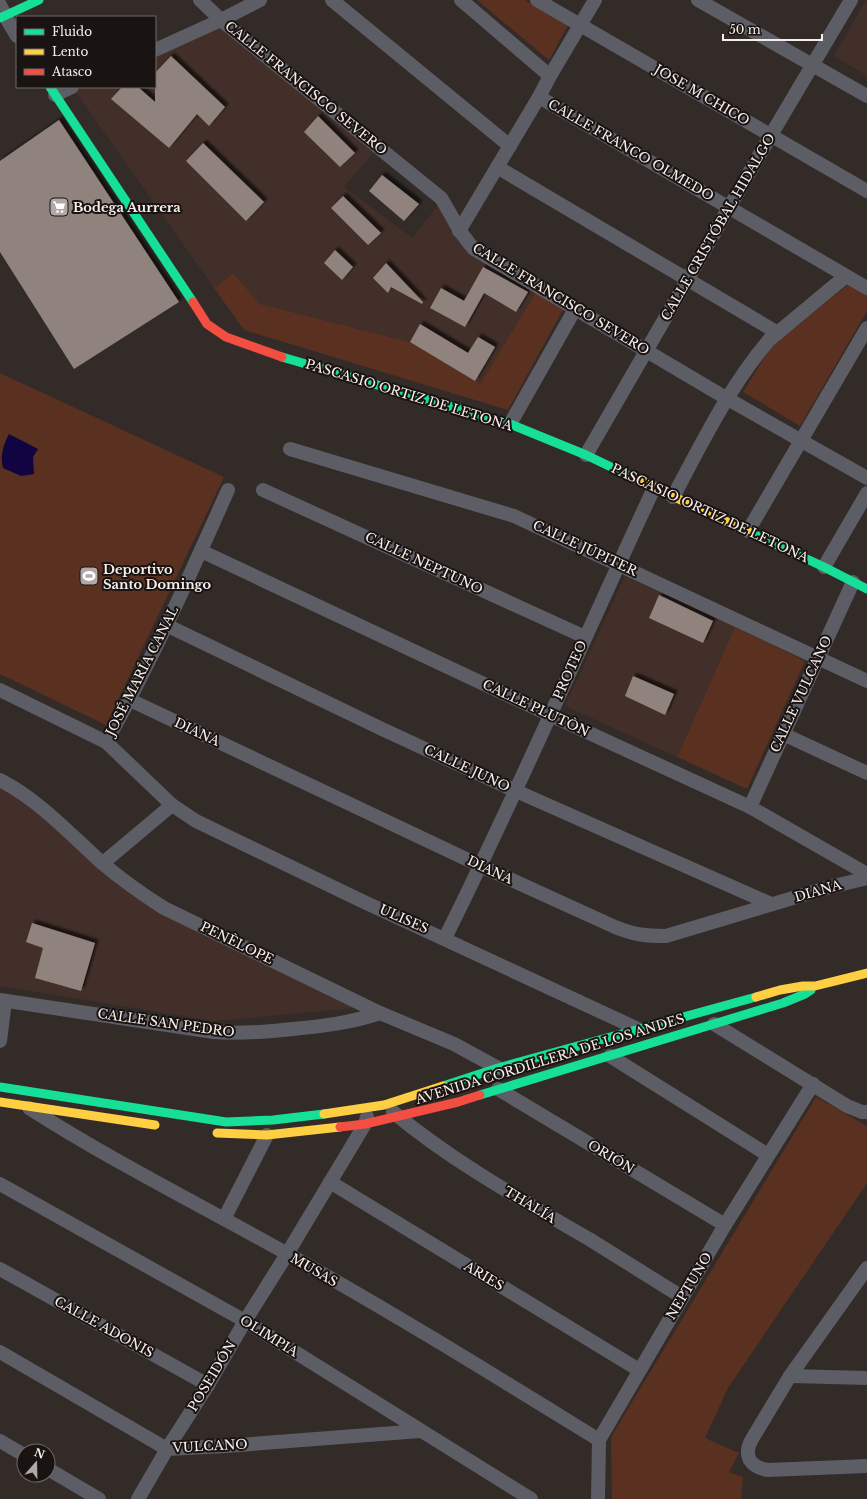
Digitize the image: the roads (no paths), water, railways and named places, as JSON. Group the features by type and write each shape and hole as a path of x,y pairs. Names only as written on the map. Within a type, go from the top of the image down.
{"street":[{"path":"16,34 2,13 39,0"},
{"name":"CALLE FRANCISCO SEVERO","path":"200,0 221,20 441,198 449,210 459,231 474,249 726,398 867,478"},
{"path":"156,50 221,20 260,0"},
{"path":"332,0 510,146"},
{"path":"461,0 550,76"},
{"name":"JOSE M CHICO","path":"536,0 867,192"},
{"path":"459,231 595,0"},
{"path":"698,0 867,96"},
{"name":"CALLE CRISTÓBAL HIDALGO","path":"586,455 851,0"},
{"path":"53,91 67,88"},
{"name":"PASCASIO ORTIZ DE LETONA","path":"53,91 207,324 226,337 265,352 510,424 586,455 824,567 867,589"},
{"name":"CALLE FRANCO OLMEDO","path":"539,97 867,288"},
{"path":"497,167 778,333"},
{"path":"673,497 726,398 758,353 769,340 846,276"},
{"path":"510,424 575,309"},
{"path":"748,531 867,328"},
{"name":"CALLE JÚPITER","path":"290,449 514,516 867,681"},
{"name":"PROTEO","path":"445,938 516,791 654,488"},
{"name":"JOSÉ MARÍA CANAL","path":"106,742 130,700 201,551 228,490"},
{"name":"CALLE NEPTUNO","path":"263,490 585,637"},
{"path":"824,567 867,493"},
{"name":"CALLE PLUTÒN","path":"201,551 750,807 867,874"},
{"name":"CALLE VULCANO","path":"750,807 853,582"},
{"name":"CALLE JUNO","path":"166,625 382,729 516,791 771,904"},
{"name":"ULISES","path":"0,690 106,742 172,805 196,821 362,901 445,938 638,1029"},
{"name":"DIANA","path":"130,700 481,866 615,927 634,934 666,936 771,904 867,878"},
{"path":"783,734 841,759 867,773"},
{"name":"PENÈLOPE","path":"0,780 10,785 54,818 135,890 164,908 380,1013 454,1044 498,1068"},
{"path":"103,863 172,805"},
{"name":"AVENIDA CORDILLERA DE LOS ANDES","path":"0,1087 226,1122 273,1120 370,1108 384,1105 498,1068 780,990 803,986 815,986 867,973"},
{"name":"AVENIDA CORDILLERA DE LOS ANDES","path":"208,1133 267,1135 365,1124 458,1102 784,1003 805,994 815,986"},
{"path":"0,1040 2,1000"},
{"name":"CALLE SAN PEDRO","path":"2,1000 206,1031 235,1034 336,1025 380,1013"},
{"path":"714,1024 848,1106 862,1112 867,1112"},
{"path":"610,1056 768,1155"},
{"name":"NEPTUNO","path":"598,1499 599,1440 725,1225 813,1084"},
{"name":"ORIÓN","path":"498,1089 725,1225"},
{"path":"0,1102 164,1126"},
{"name":"THALÍA","path":"384,1105 444,1151 475,1171 682,1297"},
{"name":"MUSAS","path":"25,1106 122,1165 287,1254 478,1365 599,1440"},
{"name":"POSEIDÓN","path":"138,1499 365,1124 370,1108"},
{"path":"224,1219 267,1135"},
{"name":"ARIES","path":"330,1182 639,1370"},
{"name":"OLIMPIA","path":"0,1184 245,1321 531,1499"},
{"path":"867,1268 861,1284 790,1376 748,1448 749,1458 752,1464 762,1469 867,1466"},
{"name":"CALLE ADONIS","path":"0,1269 208,1385"},
{"name":"VULCANO","path":"0,1352 167,1449 233,1446 420,1431"},
{"path":"790,1376 867,1378"},
{"path":"0,1441 16,1450"},
{"path":"56,1474 99,1499"}],"place":[{"name":"Bodega Aurrera","path":"59,207"},
{"name":"Deportivo Santo Domingo","path":"89,576"}]}
